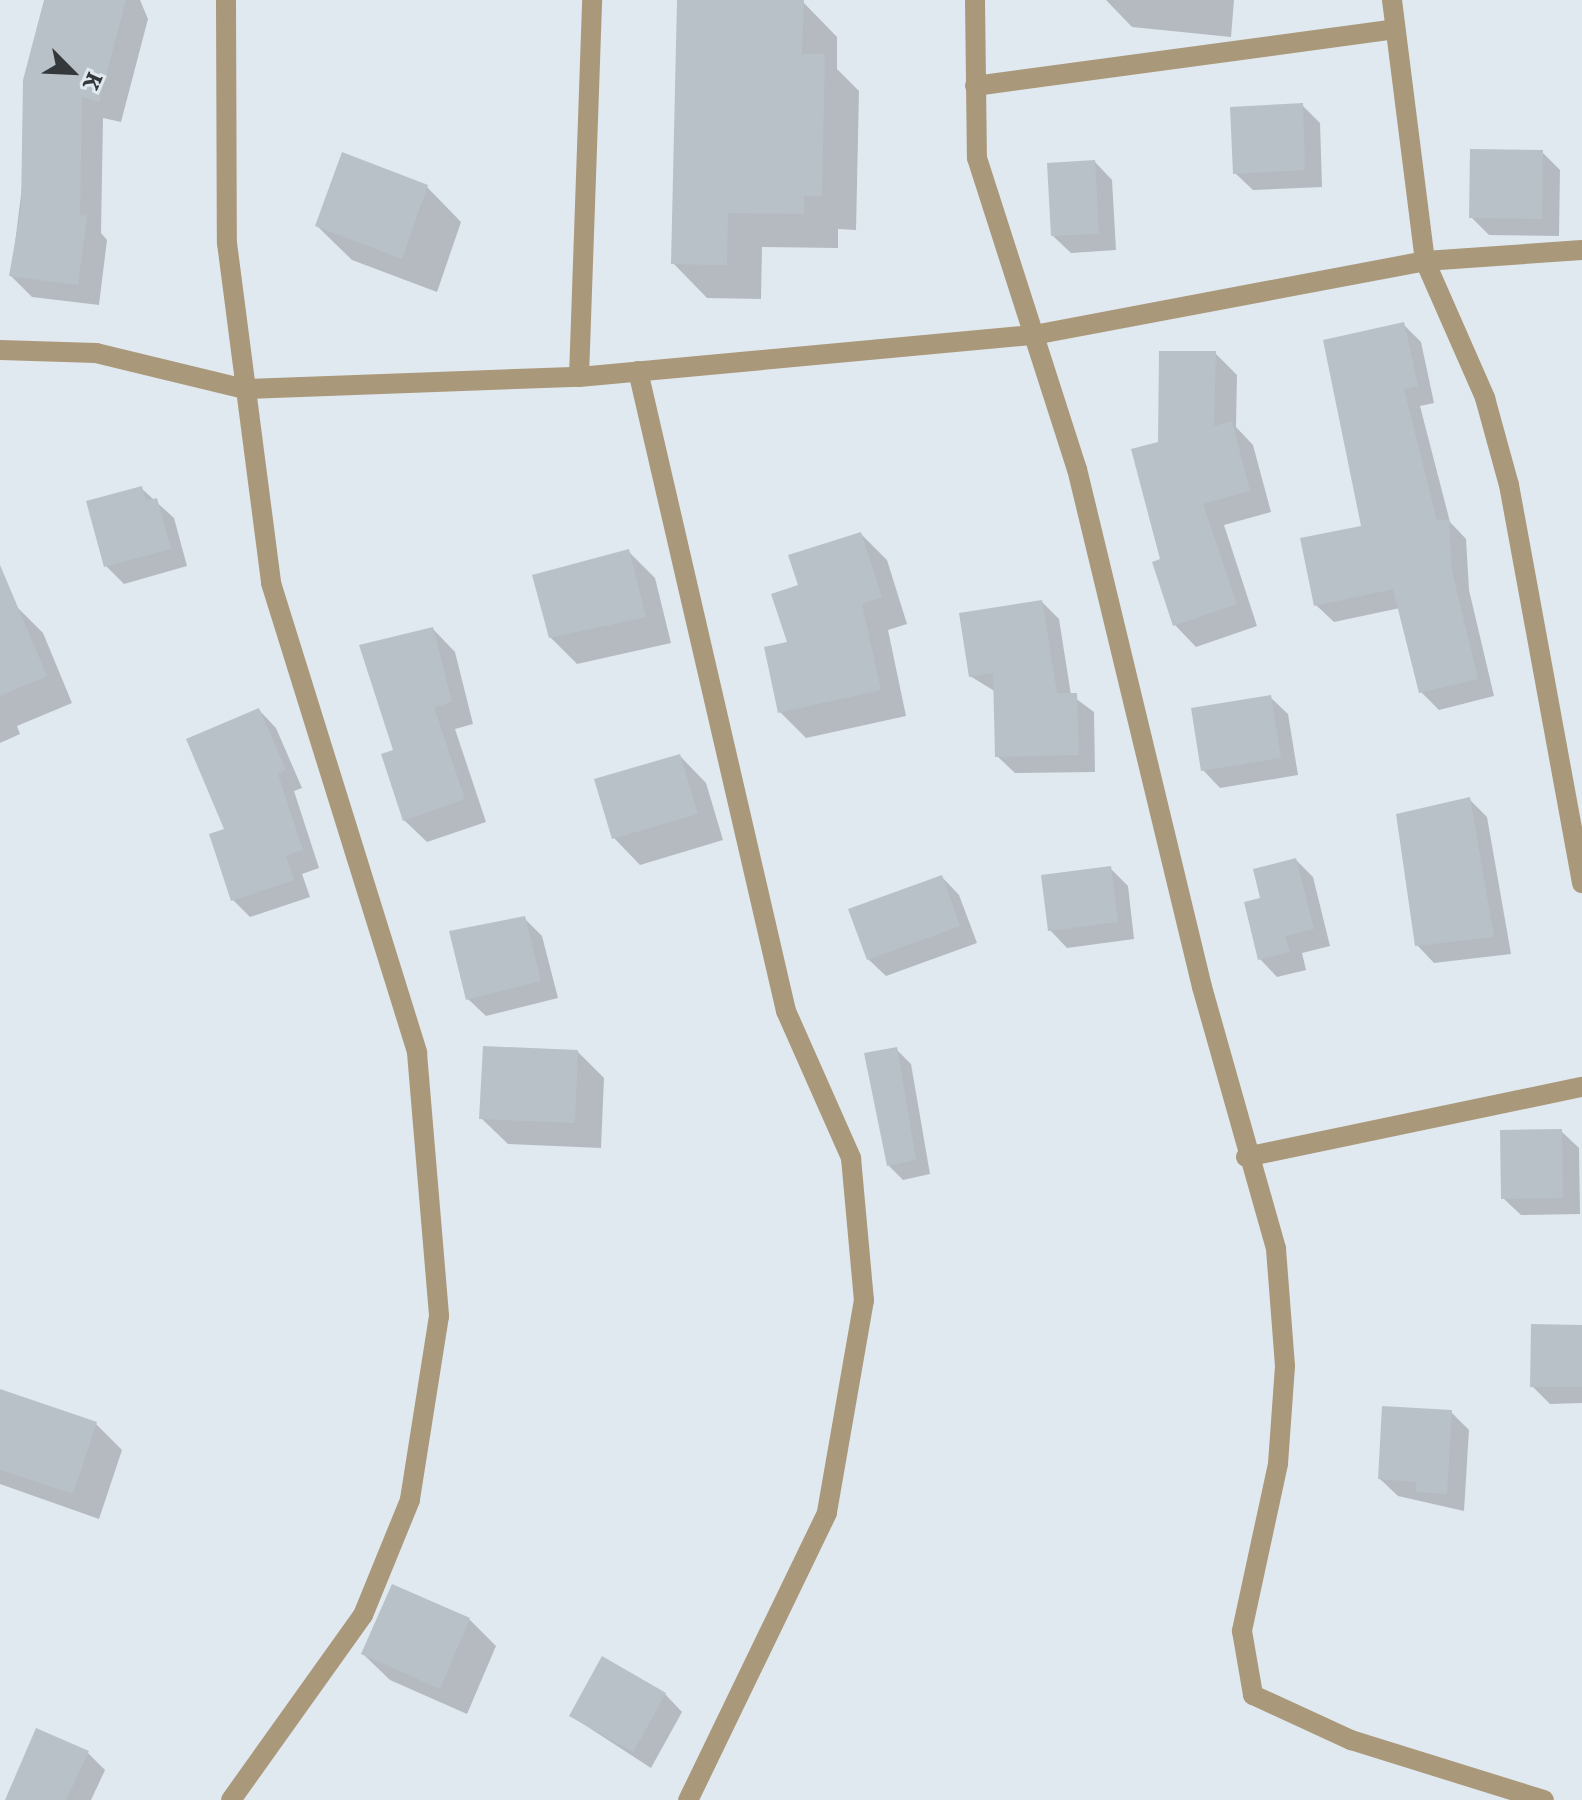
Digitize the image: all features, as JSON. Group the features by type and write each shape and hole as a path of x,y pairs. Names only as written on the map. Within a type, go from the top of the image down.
{"street":[{"path":"226,0 227,243 271,583 417,1053 439,1316 410,1500 363,1615 231,1800"},
{"path":"579,377 592,0"},
{"path":"975,0 977,158 1034,335 1154,763 1246,1157 1276,1249 1285,1366 1278,1464 1242,1631 1253,1695 1351,1740 1544,1800"},
{"path":"1392,0 1425,261 1485,398 1509,485 1582,883"},
{"path":"975,86 1395,29"},
{"path":"0,350 96,353 245,389 579,377 1034,335 1425,261 1582,250"},
{"path":"638,371 786,1011 851,1158 864,1300 827,1513 688,1800"},
{"path":"1246,1157 1582,1087"}],"building":[{"path":"44,0 126,0 99,102 82,97 80,215 87,216 78,285 9,276 21,208 23,80"},
{"path":"677,0 804,0 802,54 825,54 822,196 804,196 804,214 728,213 727,265 671,264"},
{"path":"1303,103 1305,170 1233,174 1230,107"},
{"path":"1470,149 1543,150 1542,219 1469,218"},
{"path":"342,152 428,185 402,259 315,226"},
{"path":"1095,160 1099,234 1051,236 1047,163"},
{"path":"1404,322 1418,386 1404,389 1437,521 1449,519 1452,571 1478,679 1419,693 1393,589 1314,606 1300,538 1361,526 1323,340"},
{"path":"1159,351 1216,351 1214,426 1232,421 1250,491 1203,504 1237,604 1173,626 1152,562 1160,559 1131,449 1158,442"},
{"path":"142,486 146,501 157,498 171,549 104,567 86,501"},
{"path":"861,532 882,597 862,604 881,690 778,713 764,647 787,642 771,594 798,585 788,555"},
{"path":"629,549 646,617 549,638 532,575"},
{"path":"0,565 47,676 0,696"},
{"path":"1042,600 1057,693 1077,693 1079,755 995,757 993,673 969,677 959,613"},
{"path":"433,627 452,702 434,707 465,799 403,821 381,754 393,750 359,645"},
{"path":"1271,695 1281,758 1201,771 1191,708"},
{"path":"259,708 286,770 278,774 303,850 286,856 294,880 231,901 209,834 224,829 186,739"},
{"path":"680,754 698,814 612,839 594,779"},
{"path":"1470,797 1494,937 1415,946 1396,814"},
{"path":"1296,858 1314,929 1285,936 1290,952 1258,960 1244,902 1260,898 1253,869"},
{"path":"1111,866 1118,922 1048,931 1041,875"},
{"path":"942,875 960,926 867,960 848,909"},
{"path":"525,916 541,981 466,1000 449,931"},
{"path":"483,1046 578,1050 575,1123 479,1119"},
{"path":"897,1047 916,1160 887,1166 864,1053"},
{"path":"1562,1129 1563,1198 1501,1199 1500,1130"},
{"path":"1531,1324 1582,1325 1582,1387 1530,1387"},
{"path":"0,1389 97,1422 73,1494 0,1470"},
{"path":"1382,1406 1452,1410 1447,1494 1416,1492 1416,1482 1378,1479"},
{"path":"392,1584 470,1618 440,1689 361,1654"},
{"path":"602,1656 666,1693 633,1752 569,1716"},
{"path":"36,1728 89,1751 66,1800 5,1800"}]}
